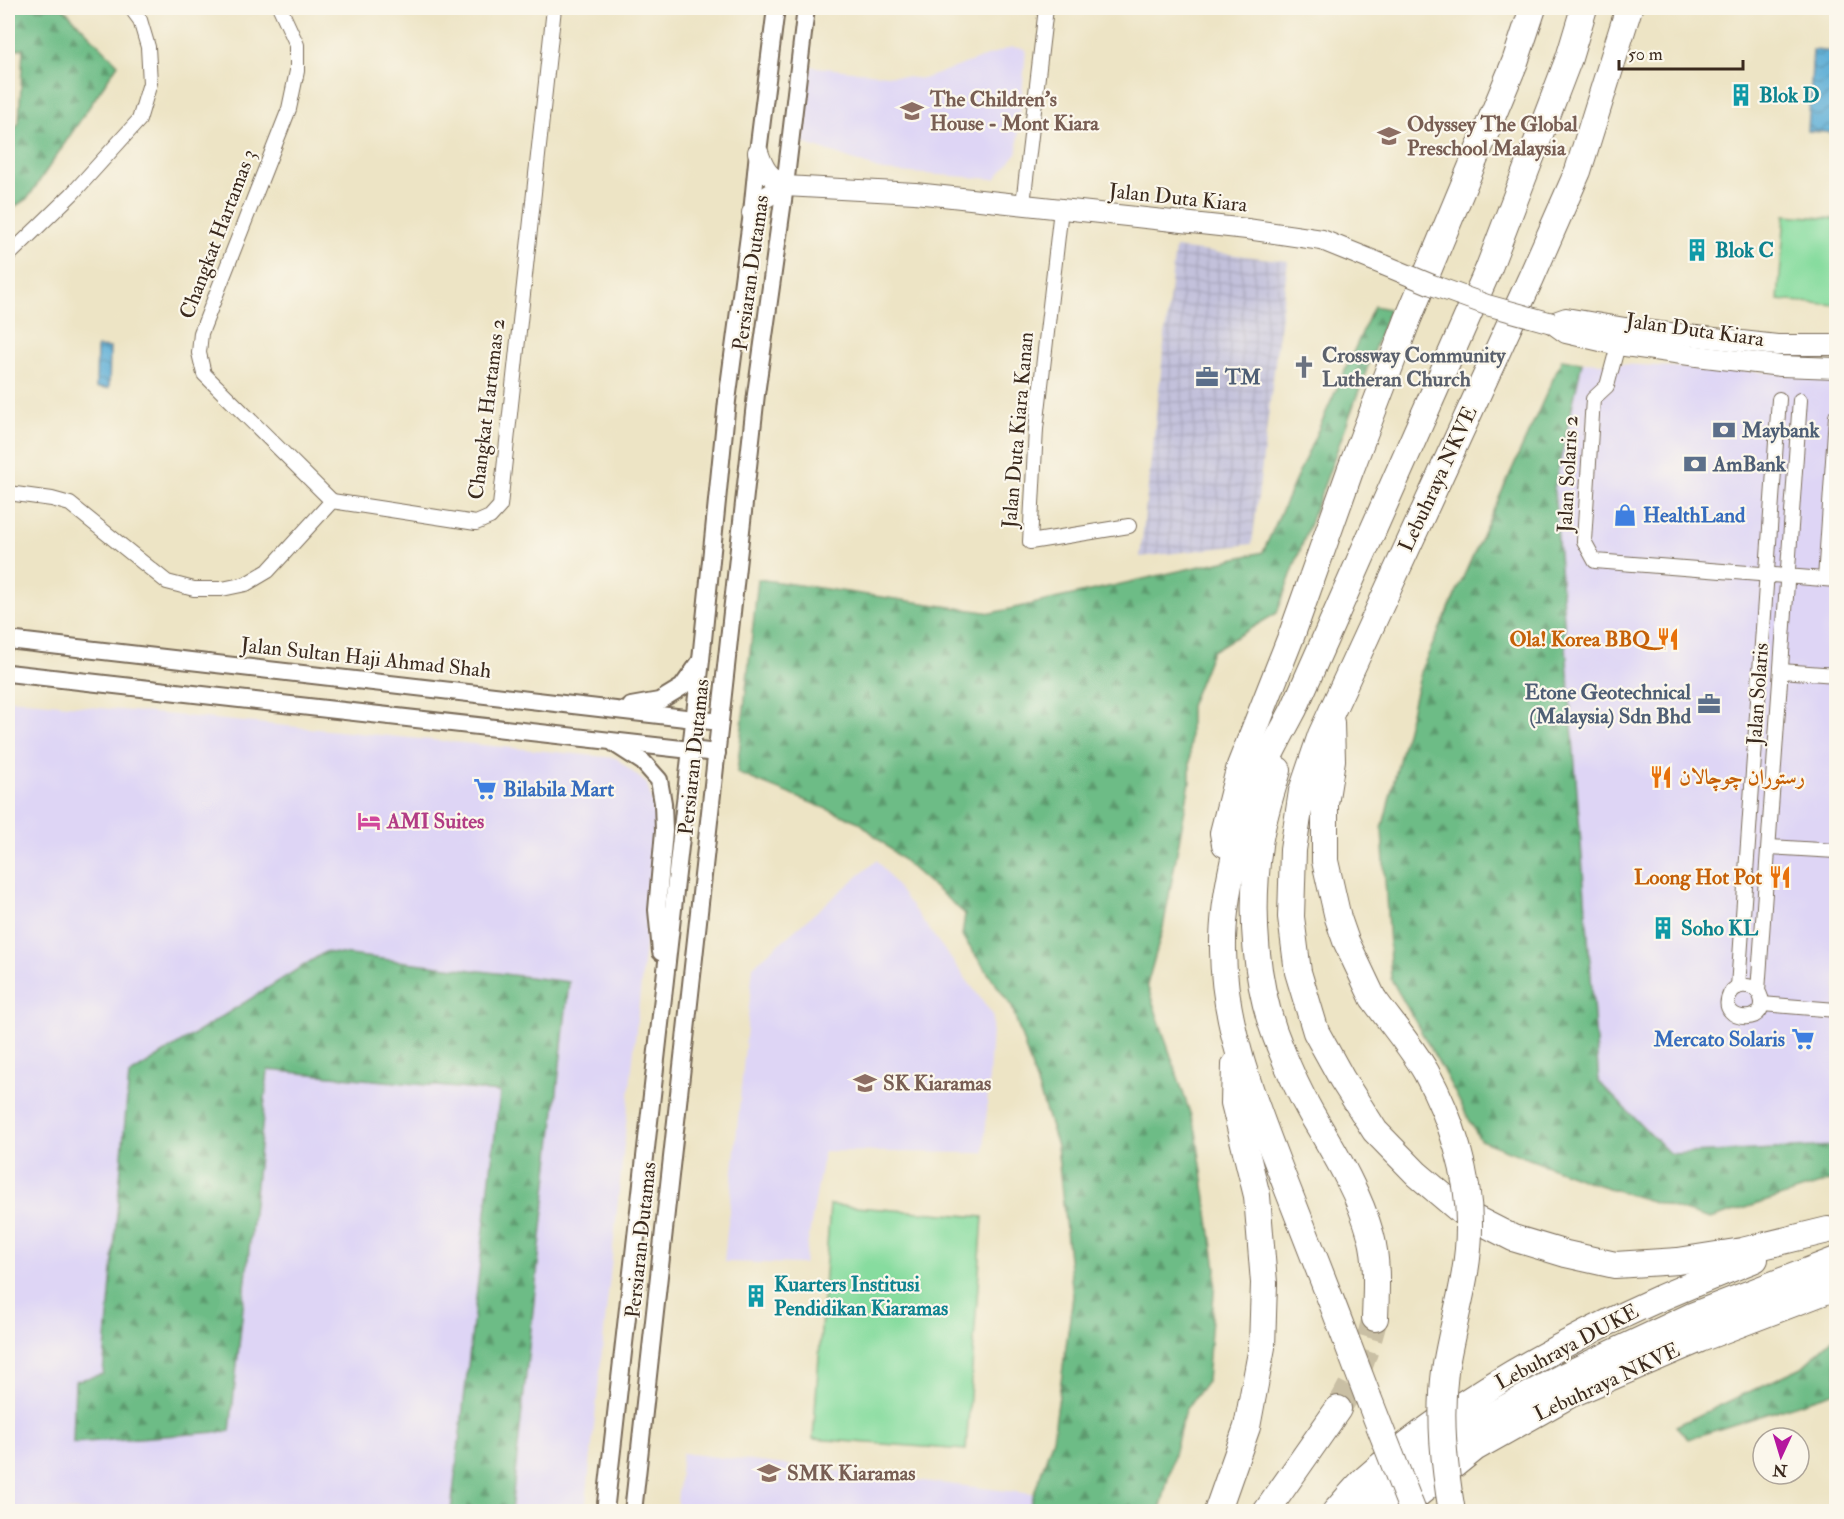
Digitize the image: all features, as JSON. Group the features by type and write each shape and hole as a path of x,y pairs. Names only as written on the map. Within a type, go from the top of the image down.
{"highway":[{"path":"1231,876 1223,833 1240,766 1292,634 1350,471 1404,330 1515,62 1533,8"},
{"path":"1413,1512 1256,1107 1236,1045 1226,996 1223,950 1225,911 1240,833 1258,779 1294,709 1488,270 1569,58 1584,8"},
{"name":"Lebuhraya NKVE","path":"1629,8 1578,171 1321,735 1302,791 1293,850 1291,917 1298,972 1316,1032 1375,1131 1417,1174 1462,1212 1513,1238 1566,1254 1615,1265 1678,1261 1742,1251 1832,1228"},
{"path":"1294,709 1259,844 1255,913 1257,960 1266,1009 1279,1045 1311,1112 1334,1149 1358,1199 1371,1238 1376,1279 1375,1318"},
{"path":"1330,714 1332,760 1325,804 1325,861 1335,908 1346,941 1373,998 1425,1071 1451,1129 1460,1158 1466,1193 1469,1228 1466,1263 1450,1343 1442,1405 1443,1445 1452,1512"},
{"path":"1217,1512 1247,1427 1262,1347 1264,1283 1257,1197 1234,1103 1236,1045"},
{"name":"Lebuhraya DUKE","path":"1335,1512 1362,1482 1426,1430 1484,1390 1549,1353 1658,1299 1832,1228"},
{"name":"Lebuhraya DUKE","path":"1363,1512 1413,1469 1478,1423 1564,1376 1694,1315 1836,1260"},
{"name":"Lebuhraya NKVE","path":"1396,1512 1475,1448 1571,1394 1700,1339 1836,1287"},
{"path":"1266,1512 1338,1409"}],"main road":[{"path":"753,213 761,200 785,186 771,178 758,152"},
{"name":"Jalan Duta Kiara","path":"785,186 915,193 1023,204 1060,215 1247,229 1322,240 1487,305 1552,323 1566,333 1618,345 1697,356 1791,355 1836,345"},
{"name":"Jalan Duta Kiara","path":"1552,323 1566,318 1791,355 1836,368"}],"street":[{"path":"8,256 72,194 139,120 150,83 148,48 140,20 131,8"},
{"name":"Changkat Hartamas 3","path":"280,8 297,45 297,71 289,109 201,333 199,353 204,374 332,501"},
{"name":"Changkat Hartamas 2","path":"332,501 476,523 490,517 500,506 554,8"},
{"name":"Persiaran Dutamas","path":"605,1512 728,401 753,213 758,152 776,8"},
{"name":"Persiaran Dutamas","path":"633,1512 756,394 785,186 806,8"},
{"path":"1023,204 1046,8"},
{"name":"Jalan Duta Kiara Kanan","path":"1060,215 1036,429 1030,542 1129,526"},
{"name":"Jalan Solaris 2","path":"1618,345 1607,386 1593,399 1584,541 1595,561 1831,580"},
{"name":"Jalan Solaris","path":"1738,987 1779,399"},
{"name":"Jalan Solaris","path":"1760,998 1768,847 1800,400"},
{"path":"1831,580 1836,416"},
{"path":"8,493 52,499 69,504 167,582 194,590 222,589 246,584 268,571 332,501"},
{"name":"Jalan Sultan Haji Ahmad Shah","path":"8,640 720,722"},
{"path":"615,710 659,701 682,687 701,660"},
{"path":"1781,671 1836,675"},
{"path":"8,673 717,753"},
{"path":"611,741 643,762 659,780 664,831 657,910 664,988"},
{"path":"1768,847 1836,851"},
{"path":"1760,998 1759,1012 1749,1018 1734,1014 1729,1005 1730,994 1738,987 1749,986 1760,998 1836,1011"}],"shaded area":[{"name":"The Children's House - Mont Kiara","path":"1012,47 1026,49 1017,153 995,179 884,171 801,142 808,66 923,79"},
{"path":"1175,248 1288,261 1252,544 1140,557"},
{"path":"1582,362 1836,376 1836,1146 1834,1148 1670,1154 1599,1082 1554,488"},
{"path":"8,699 616,758 647,784 658,823 585,1511 8,1511"},
{"name":"SK Kiaramas","path":"877,860 993,1015 984,1153 824,1151 804,1264 724,1262 753,966"},
{"name":"SMK Kiaramas","path":"682,1453 1034,1494 1028,1511 676,1512"}],"green space":[{"path":"8,8 63,8 118,64 28,198 8,211 8,135 19,123 23,48 8,52"},
{"path":"1785,215 1836,219 1836,305 1778,300"},
{"path":"1374,306 1389,309 1277,613 1212,651 1190,706 1190,782 1163,928 1147,985 1196,1131 1216,1268 1207,1381 1185,1410 1160,1511 1028,1511 1053,1438 1073,1296 1057,1146 1012,1007 962,936 965,914 859,822 737,773 758,579 992,613 1263,552"},
{"path":"1562,359 1582,362 1554,488 1599,1082 1670,1154 1836,1146 1836,1179 1710,1219 1589,1182 1480,1140 1391,979 1382,829 1422,668"},
{"path":"325,952 569,982 511,1511 451,1511 500,1092 268,1070 230,1431 73,1443 75,1381 103,1374 129,1075"},
{"path":"830,1205 983,1217 966,1450 813,1439"},
{"path":"1836,1336 1836,1392 1688,1439 1676,1426 1802,1367"}],"water":[{"path":"1813,50 1836,52 1836,133 1808,131"},
{"path":"97,347 110,348 109,388 96,388"}],"tunnel":[{"path":"1338,1409 1360,1365 1375,1318"}],"place":[{"name":"Blok D","path":"1741,95"},
{"name":"The Children's House - Mont Kiara","path":"912,111"},
{"name":"Odyssey The Global Preschool Malaysia","path":"1389,136"},
{"name":"Blok C","path":"1697,250"},
{"name":"Crossway Community Lutheran Church","path":"1304,367"},
{"name":"TM","path":"1207,377"},
{"name":"Maybank","path":"1724,430"},
{"name":"AmBank","path":"1695,464"},
{"name":"HealthLand","path":"1625,515"},
{"name":"Ola! Korea BBQ","path":"1668,639"},
{"name":"Etone Geotechnical (Malaysia) Sdn Bhd","path":"1709,704"},
{"name":"رستوران چوچالان","path":"1661,777"},
{"name":"Bilabila Mart","path":"485,789"},
{"name":"AMI Suites","path":"369,821"},
{"name":"Loong Hot Pot","path":"1780,877"},
{"name":"Soho KL","path":"1663,928"},
{"name":"Mercato Solaris","path":"1803,1039"},
{"name":"SK Kiaramas","path":"865,1083"},
{"name":"Kuarters Institusi Pendidikan Kiaramas","path":"756,1296"},
{"name":"SMK Kiaramas","path":"769,1473"}]}
